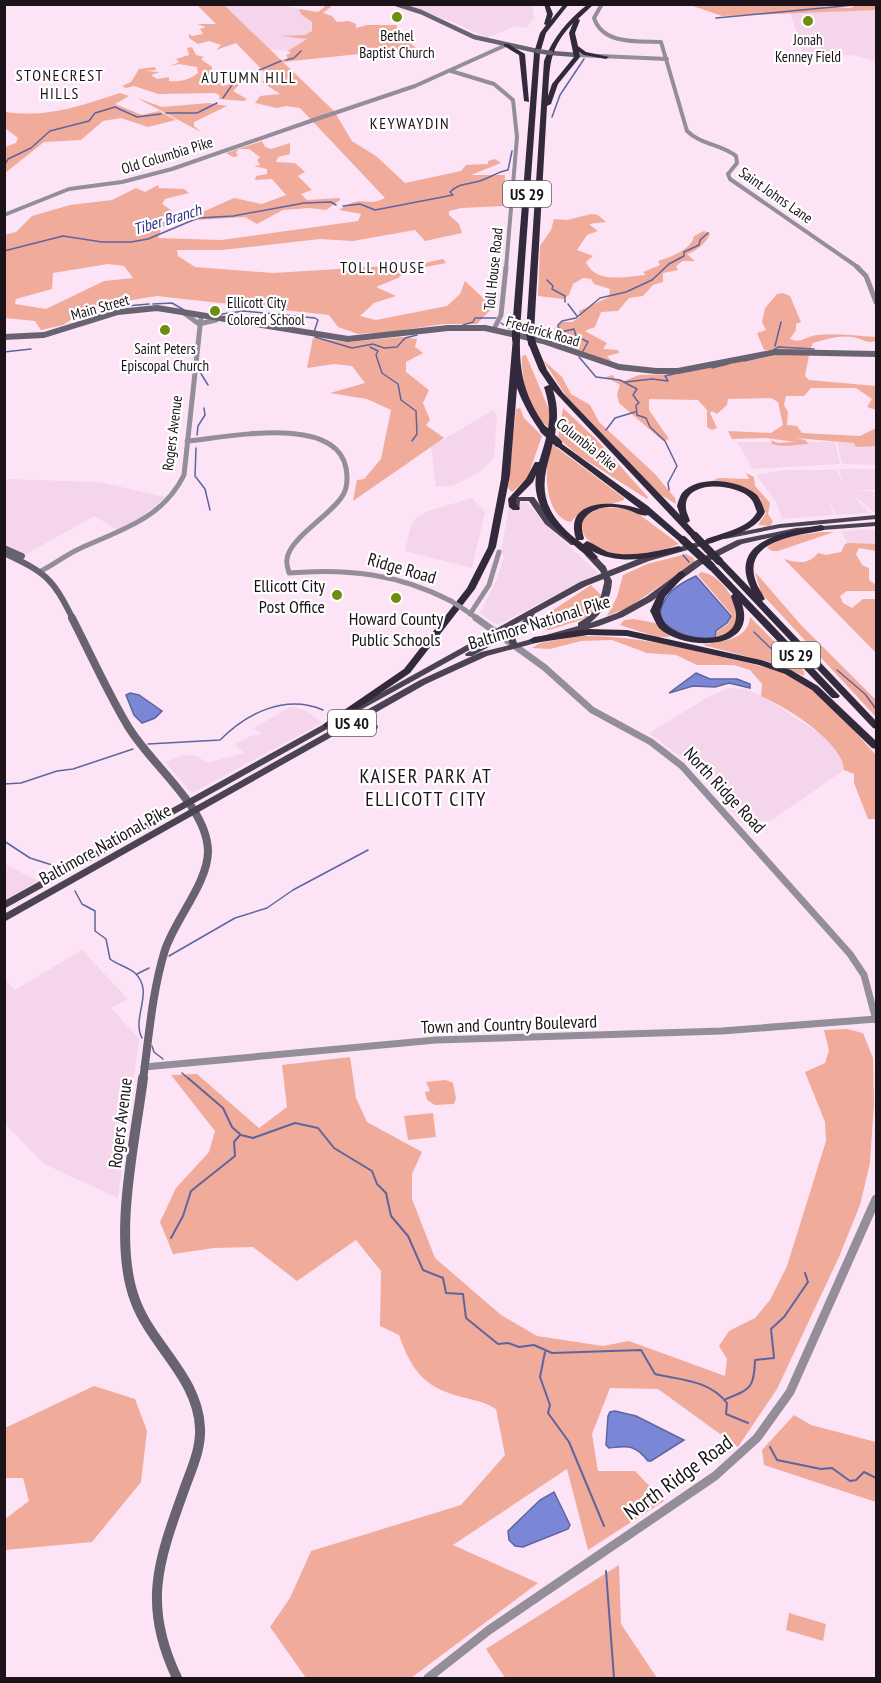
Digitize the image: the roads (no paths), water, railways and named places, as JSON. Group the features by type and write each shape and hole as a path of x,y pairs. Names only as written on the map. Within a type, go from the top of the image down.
{"highway":[{"path":"543,33 550,14 546,4"},
{"path":"554,51 568,12 568,4"},
{"name":"Columbia Pike","path":"568,4 543,33 536,58 516,330 515,364 523,397 553,442 715,566 772,617 876,726"},
{"path":"542,131 553,88 577,55 572,36 573,26 592,5"},
{"name":"Columbia Pike","path":"592,5 569,24 546,67 530,333 537,359 560,395 695,537 715,566 876,740"},
{"path":"506,45 520,51 523,57 530,153"},
{"path":"575,47 587,54 606,57"},
{"path":"523,57 529,50"},
{"path":"537,359 555,403 556,422 553,442 540,469 540,496 550,518 594,557"},
{"path":"499,552 515,364"},
{"path":"516,508 512,505 512,499 530,480 553,442"},
{"path":"328,725 407,671 471,589 492,547 506,475"},
{"path":"539,483 543,496 554,515 595,549 618,556 643,556 680,541"},
{"path":"695,537 679,506 682,497 688,491 706,485 726,485 744,490 758,500 761,512 753,523 709,541"},
{"path":"580,538 577,527 582,514 593,508 611,505 642,512 680,541"},
{"path":"772,617 752,583 748,570 751,558 757,549 775,538 821,528"},
{"path":"682,574 658,601 657,620 665,629 678,636 710,640 732,634 740,627 743,619 735,597 715,566"},
{"path":"534,640 588,632 627,633 768,665 815,688 876,746"}],"main road":[{"path":"396,4 421,12 466,34 529,50 577,55"},
{"name":"Main Street","path":"4,337 51,334 131,309 157,308 201,317"},
{"name":"Frederick Road","path":"201,317 348,339 461,327 494,329 621,367 665,372 776,352 876,354"},
{"path":"516,508 517,499 531,499 559,534 594,557 608,581 607,598 596,614 586,622 565,632"},
{"name":"Baltimore National Pike","path":"4,919 423,682 471,659 514,645 596,624 630,610 709,556 740,542 778,533 876,520"},
{"name":"Baltimore National Pike","path":"4,906 566,593 680,541 709,541 780,526 876,520"},
{"path":"4,548 43,569"},
{"path":"4,554 43,569"},
{"name":"Rogers Avenue","path":"43,569 62,595 126,724 147,755 189,802 206,835 207,860 158,969 125,1226 128,1273 142,1315 193,1396 200,1424 196,1452 162,1552 154,1586 154,1609 159,1636 177,1678"},
{"path":"514,645 511,637 515,632 566,593"},
{"path":"423,682 495,640 498,637 496,632"},
{"path":"338,731 359,723 374,727 369,719 371,712"}],"street":[{"path":"602,4 594,18 599,30 622,39 661,42 667,61"},
{"name":"Old Columbia Pike","path":"4,215 69,189 122,182 165,172 415,86 506,45"},
{"path":"577,55 667,61"},
{"name":"Saint Johns Lane","path":"667,61 688,134 732,152 738,161 728,174 730,179 861,269 876,302"},
{"name":"Toll House Road","path":"451,71 498,87 511,97 516,106 517,146 503,296 500,319 494,329"},
{"path":"182,312 199,324 216,320"},
{"name":"Rogers Avenue","path":"43,569 138,524 165,504 181,482 201,317"},
{"name":"Ridge Road","path":"187,441 256,432 286,432 318,440 343,457 349,477 344,496 293,547 287,562 289,573 332,570 365,572 427,589 451,601 496,632"},
{"path":"468,612 482,601 490,584 499,552"},
{"name":"North Ridge Road","path":"496,632 544,667 586,706 651,742 687,770 850,954 864,975 876,1020"},
{"name":"Town and Country Boulevard","path":"144,1067 436,1040 722,1032 876,1020"},
{"name":"North Ridge Road","path":"428,1678 489,1630 715,1476 748,1448 778,1412 790,1392 876,1199"}],"water":[{"path":"696,576 731,616 727,623 716,631 715,638 685,635 672,629 660,619 663,604 670,592"},
{"path":"696,673 710,679 737,679 750,684 750,688 729,683 715,687 693,686 669,693"},
{"path":"130,693 139,695 162,711 155,718 142,723 134,715 126,695"},
{"path":"610,1412 636,1416 684,1440 651,1461 631,1447 609,1448 606,1445 608,1416"},
{"path":"554,1492 570,1525 568,1529 523,1547 515,1546 509,1540 508,1531 540,1500"}],"waterway":[{"path":"716,18 865,4"},
{"path":"286,60 294,58 301,51"},
{"path":"552,117 560,95 584,59"},
{"path":"245,76 281,61"},
{"path":"223,98 232,85 241,80"},
{"path":"166,113 197,113 217,103"},
{"path":"4,166 8,159 31,148 50,131 89,121 95,113 115,107 137,117 161,114"},
{"path":"343,206 360,204 375,210 453,195 450,192 459,186 508,170 512,151"},
{"name":"Tiber Branch","path":"4,251 63,236 102,242 131,242 148,239 198,218 233,216 304,203 331,202 336,205"},
{"path":"559,330 558,325 562,321 576,318 600,298 626,292 652,280 669,264 684,256 684,252 699,245 700,240 708,233"},
{"path":"547,280 553,286 552,289 565,296 565,302"},
{"path":"153,304 172,303 184,310"},
{"path":"96,316 115,307 149,304"},
{"path":"568,304 577,316"},
{"path":"215,315 244,311 315,318 318,320 314,332"},
{"path":"463,325 473,322 475,318 496,318"},
{"path":"775,346 781,322"},
{"path":"501,323 513,331"},
{"path":"547,335 574,329 576,336 588,342 583,351"},
{"path":"315,337 352,348 373,344 384,348 397,347 405,338 417,335"},
{"path":"370,347 378,351 376,355 382,373 398,384 401,400 416,411 417,434 412,441"},
{"path":"772,351 778,347 814,349"},
{"path":"4,352 31,349"},
{"path":"579,357 596,377 620,380 637,389 633,395 639,403 636,405 637,415 646,418 650,427 665,441 677,466 668,483 669,490"},
{"path":"744,361 757,358"},
{"path":"712,368 728,364"},
{"path":"200,372 208,385"},
{"path":"625,382 652,379 668,381 665,376 678,373"},
{"path":"197,435 198,426 205,415 204,408"},
{"path":"606,430 615,418 635,412"},
{"path":"575,443 587,438"},
{"path":"196,448 195,476 205,489 210,510"},
{"path":"683,555 689,562"},
{"path":"754,632 786,663"},
{"path":"837,670 865,694 876,709"},
{"path":"148,744 220,740 254,714 281,705 295,704 323,710"},
{"path":"4,784 21,783 57,771 73,769 133,749"},
{"path":"4,841 30,858 52,865"},
{"path":"169,956 235,918 267,908 293,890 368,850"},
{"path":"75,891 82,904 95,911 95,931 106,939 110,959 135,973 141,980 143,996 139,1030 142,1038"},
{"path":"137,974 149,968"},
{"path":"152,1046 154,1052 163,1059"},
{"path":"182,1073 190,1080"},
{"path":"188,1078 223,1108 232,1127 241,1135 253,1138 295,1123 318,1128 334,1148 372,1171 377,1184 386,1193 391,1216 408,1236 423,1270 443,1278 446,1293 463,1294 466,1318 498,1344 508,1343 519,1347 534,1345 552,1353 641,1350 655,1374 703,1385 720,1395 727,1403 726,1414 748,1423"},
{"path":"171,1238 183,1216 191,1191 235,1156 234,1142 240,1135"},
{"path":"726,1399 741,1393 750,1386 754,1376 755,1360 774,1358 771,1329 784,1317 808,1282 805,1273"},
{"path":"545,1352 540,1377 550,1405 548,1413 569,1442 604,1526"},
{"path":"770,1447 777,1460 821,1469 832,1468 850,1481 856,1480 864,1472 876,1478"},
{"path":"606,1571 614,1678"}],"place":[{"name":"Bethel Baptist Church","path":"397,17"},
{"name":"Jonah Kenney Field","path":"808,21"},
{"name":"Ellicott City Colored School","path":"215,311"},
{"name":"Saint Peters Episcopal Church","path":"165,330"},
{"name":"Ellicott City Post Office","path":"337,595"},
{"name":"Howard County Public Schools","path":"396,598"}],"district":[{"name":"AUTUMN HILL","path":"249,77"},
{"name":"STONECREST HILLS","path":"60,84"},
{"name":"KEYWAYDIN","path":"410,123"},
{"name":"TOLL HOUSE","path":"383,267"},
{"name":"KAISER PARK AT ELLICOTT CITY","path":"426,788"}]}
